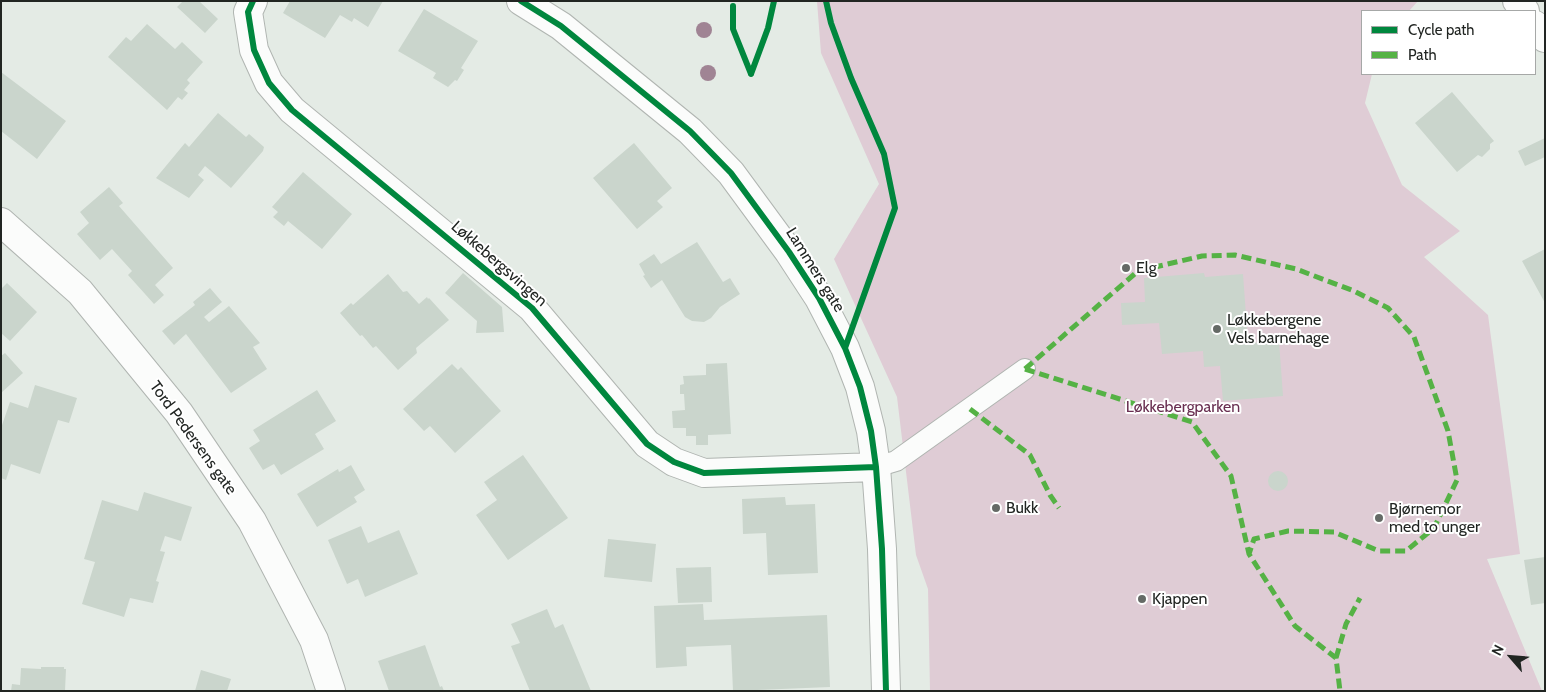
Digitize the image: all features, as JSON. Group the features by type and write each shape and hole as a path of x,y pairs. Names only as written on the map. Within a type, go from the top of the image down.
{"street":[{"name":"Løkkebergsvingen","path":"253,1 248,12 254,50 269,82 292,110 532,308 646,444 674,462 704,473 876,468"},
{"name":"Lammers gate","path":"521,1 561,26 666,110 690,131 731,173 789,252 814,290 840,339 860,386 871,431 876,468 885,623 886,691"},
{"path":"1536,26 1545,38"},
{"name":"Tord Pedersens gate","path":"1,222 80,292 184,421 252,521 314,640 331,691"}],"lane":[{"path":"876,468 896,462 1024,369"}],"green space":[{"name":"Løkkebergparken","path":"817,1 1418,1 1410,10 1361,10 1361,75 1372,75 1365,103 1402,185 1460,231 1424,257 1488,315 1520,554 1487,559 1542,691 930,691 928,589 916,555 897,397 834,259 879,184 821,53"}],"building":[{"path":"183,1 199,1 218,19 205,33 177,7"},
{"path":"290,1 383,1 368,27 354,18 352,22 340,15 325,38 283,13"},
{"path":"424,9 478,41 461,68 464,70 457,81 455,80 448,87 433,78 436,73 398,51"},
{"path":"147,24 175,49 182,42 203,62 187,80 190,83 184,90 188,93 182,100 178,97 167,110 108,57 126,37 131,41"},
{"path":"1,72 66,121 37,159 1,131"},
{"path":"1452,92 1494,141 1490,144 1490,149 1482,157 1478,155 1457,172 1415,123"},
{"path":"218,113 246,137 249,134 264,147 263,151 231,188 205,166 198,175 204,180 189,198 156,178 185,143 189,147"},
{"path":"1545,138 1545,157 1525,166 1518,151"},
{"path":"634,143 672,188 657,201 663,207 637,229 593,178"},
{"path":"303,172 352,214 322,249 288,221 284,226 273,217 278,212 272,207"},
{"path":"109,187 123,203 119,206 173,268 155,285 164,295 154,304 128,275 132,271 112,249 100,260 77,234 89,223 80,212"},
{"path":"697,242 723,282 730,278 740,294 720,307 711,318 704,322 692,321 685,317 662,280 651,288 643,276 645,275 639,264 654,254 661,264"},
{"path":"1545,249 1545,303 1522,261"},
{"path":"463,273 502,307 504,332 476,333 477,321 445,293"},
{"path":"1204,273 1205,277 1243,274 1248,343 1279,341 1283,396 1223,401 1220,366 1204,367 1203,351 1162,354 1159,323 1122,325 1121,303 1145,302 1144,278"},
{"path":"388,274 403,292 407,291 419,304 427,297 429,298 449,320 416,348 417,353 398,370 376,346 373,348 362,335 360,336 340,313 351,303 353,305"},
{"path":"7,283 37,312 10,341 1,333 1,289"},
{"path":"210,288 222,302 204,317 209,322 229,306 260,343 253,347 267,369 231,393 186,334 174,345 162,331 195,305 193,302"},
{"path":"5,353 23,373 1,393 1,356"},
{"path":"727,363 731,434 708,435 708,445 696,445 696,436 686,436 686,428 673,428 672,411 685,410 684,394 680,394 680,385 684,384 683,376 706,375 706,364"},
{"path":"452,364 458,370 461,367 501,411 455,453 430,426 424,431 403,409"},
{"path":"35,385 77,398 69,423 58,420 40,474 11,464 6,480 1,478 1,428 10,402 28,408"},
{"path":"317,390 336,421 315,434 324,449 281,475 274,464 263,470 249,448 260,441 253,430"},
{"path":"523,455 568,518 508,560 476,515 497,500 484,482"},
{"path":"351,465 365,490 354,497 357,502 317,527 297,494 338,469 339,472"},
{"path":"1274,471 1282,471 1288,477 1288,485 1282,491 1274,491 1268,485 1268,477"},
{"path":"144,492 192,507 181,541 165,536 160,551 165,552 156,581 159,582 153,603 130,598 124,617 82,604 95,562 84,559 102,500 138,511"},
{"path":"785,497 786,505 815,504 818,573 768,575 766,533 743,534 742,499"},
{"path":"361,526 368,543 399,530 418,574 365,597 358,579 347,584 328,540"},
{"path":"608,539 656,544 652,582 604,577"},
{"path":"1545,557 1545,603 1531,605 1524,560"},
{"path":"711,567 712,602 678,603 676,568"},
{"path":"703,604 704,620 827,615 830,687 733,691 731,645 686,647 687,666 656,668 654,606"},
{"path":"547,609 555,628 563,624 591,691 530,691 511,646 520,643 511,624"},
{"path":"425,645 440,687 442,686 444,691 389,691 378,661"},
{"path":"41,667 64,667 66,669 65,691 11,691 12,684 20,685 21,668 41,669"},
{"path":"201,670 231,679 227,691 195,691"}],"marked path":[{"path":"1025,369 1138,271 1202,256 1235,255 1296,269 1354,291 1388,308 1414,337 1448,431 1457,480 1434,528 1406,551 1379,551 1334,532 1288,531 1254,539 1249,554"},
{"path":"1025,369 1192,422 1231,476 1249,554 1295,626 1336,658 1340,691"},
{"path":"970,409 1030,455 1050,495 1059,508"},
{"path":"1336,658 1346,624 1360,598"}],"cycle path":[{"path":"253,1 248,12 254,50 269,83 292,110 532,308 647,444 674,462 704,473 876,467"},
{"path":"521,1 561,26 690,131 731,173 789,252 819,298 845,348 860,387 871,431 876,467 882,549 886,691"},
{"path":"751,74 768,28 774,1"},
{"path":"826,1 831,23 851,78 884,154 895,208 845,348"},
{"path":"733,6 733,29 751,74"}],"place":[{"name":"Elg","path":"1126,268"},
{"name":"Løkkebergene Vels barnehage","path":"1217,329"},
{"name":"Bukk","path":"996,508"},
{"name":"Bjørnemor med to unger","path":"1379,518"},
{"name":"Kjappen","path":"1142,599"}]}
